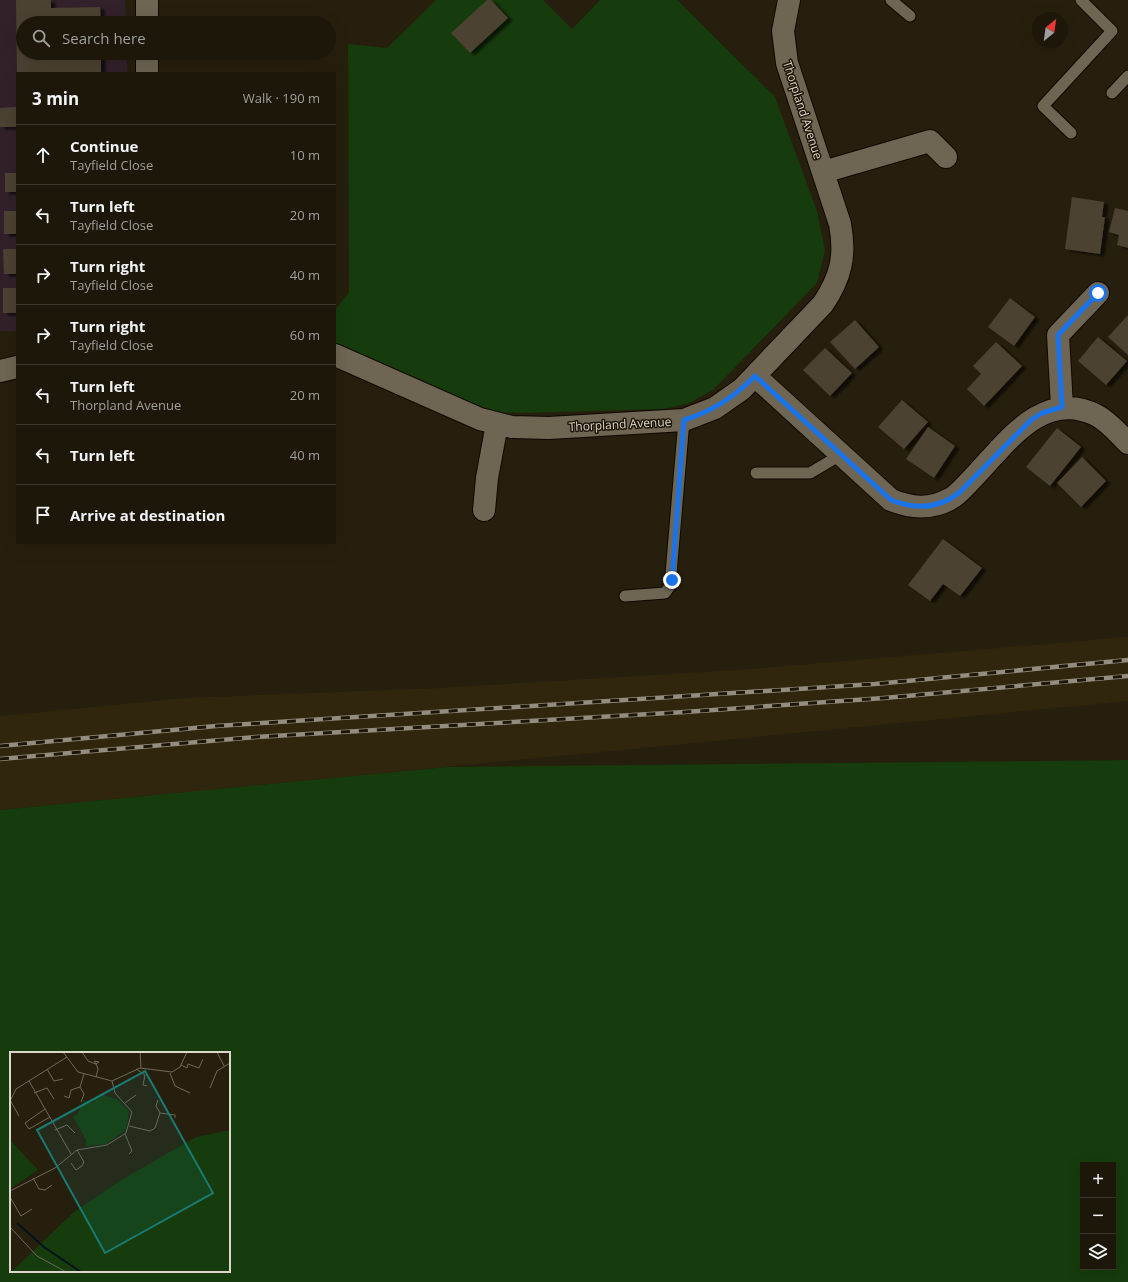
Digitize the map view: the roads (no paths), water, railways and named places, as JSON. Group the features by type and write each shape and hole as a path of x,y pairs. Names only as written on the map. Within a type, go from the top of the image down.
{"street":[{"path":"147,0 147,16"},
{"name":"Thorpland Avenue","path":"336,355 462,412 497,424 526,428 684,420 715,408 742,389 823,304 833,289 839,274 842,257 842,235 840,224 786,63 783,31 789,0"},
{"path":"147,60 147,72"},
{"name":"Thorpland Avenue","path":"823,172 930,141 946,157"},
{"path":"1062,407 1058,335 1098,293"},
{"path":"0,371 16,367"},
{"path":"755,376 891,500 915,507 928,507 951,499 960,492 1031,420 1047,411 1062,407 1073,408 1097,416 1128,443"},
{"path":"484,510 486,478 497,424"}],"lane":[{"path":"891,0 910,16"},
{"path":"1072,133 1043,106 1112,31 1081,0"},
{"path":"1112,93 1128,76"},
{"path":"625,596 665,593 670,586 684,420"},
{"path":"756,473 810,473 842,454"}],"railway":[{"path":"0,746 216,726 875,684 1128,660"},
{"path":"0,759 256,737 685,712 884,698 1128,676"}]}
